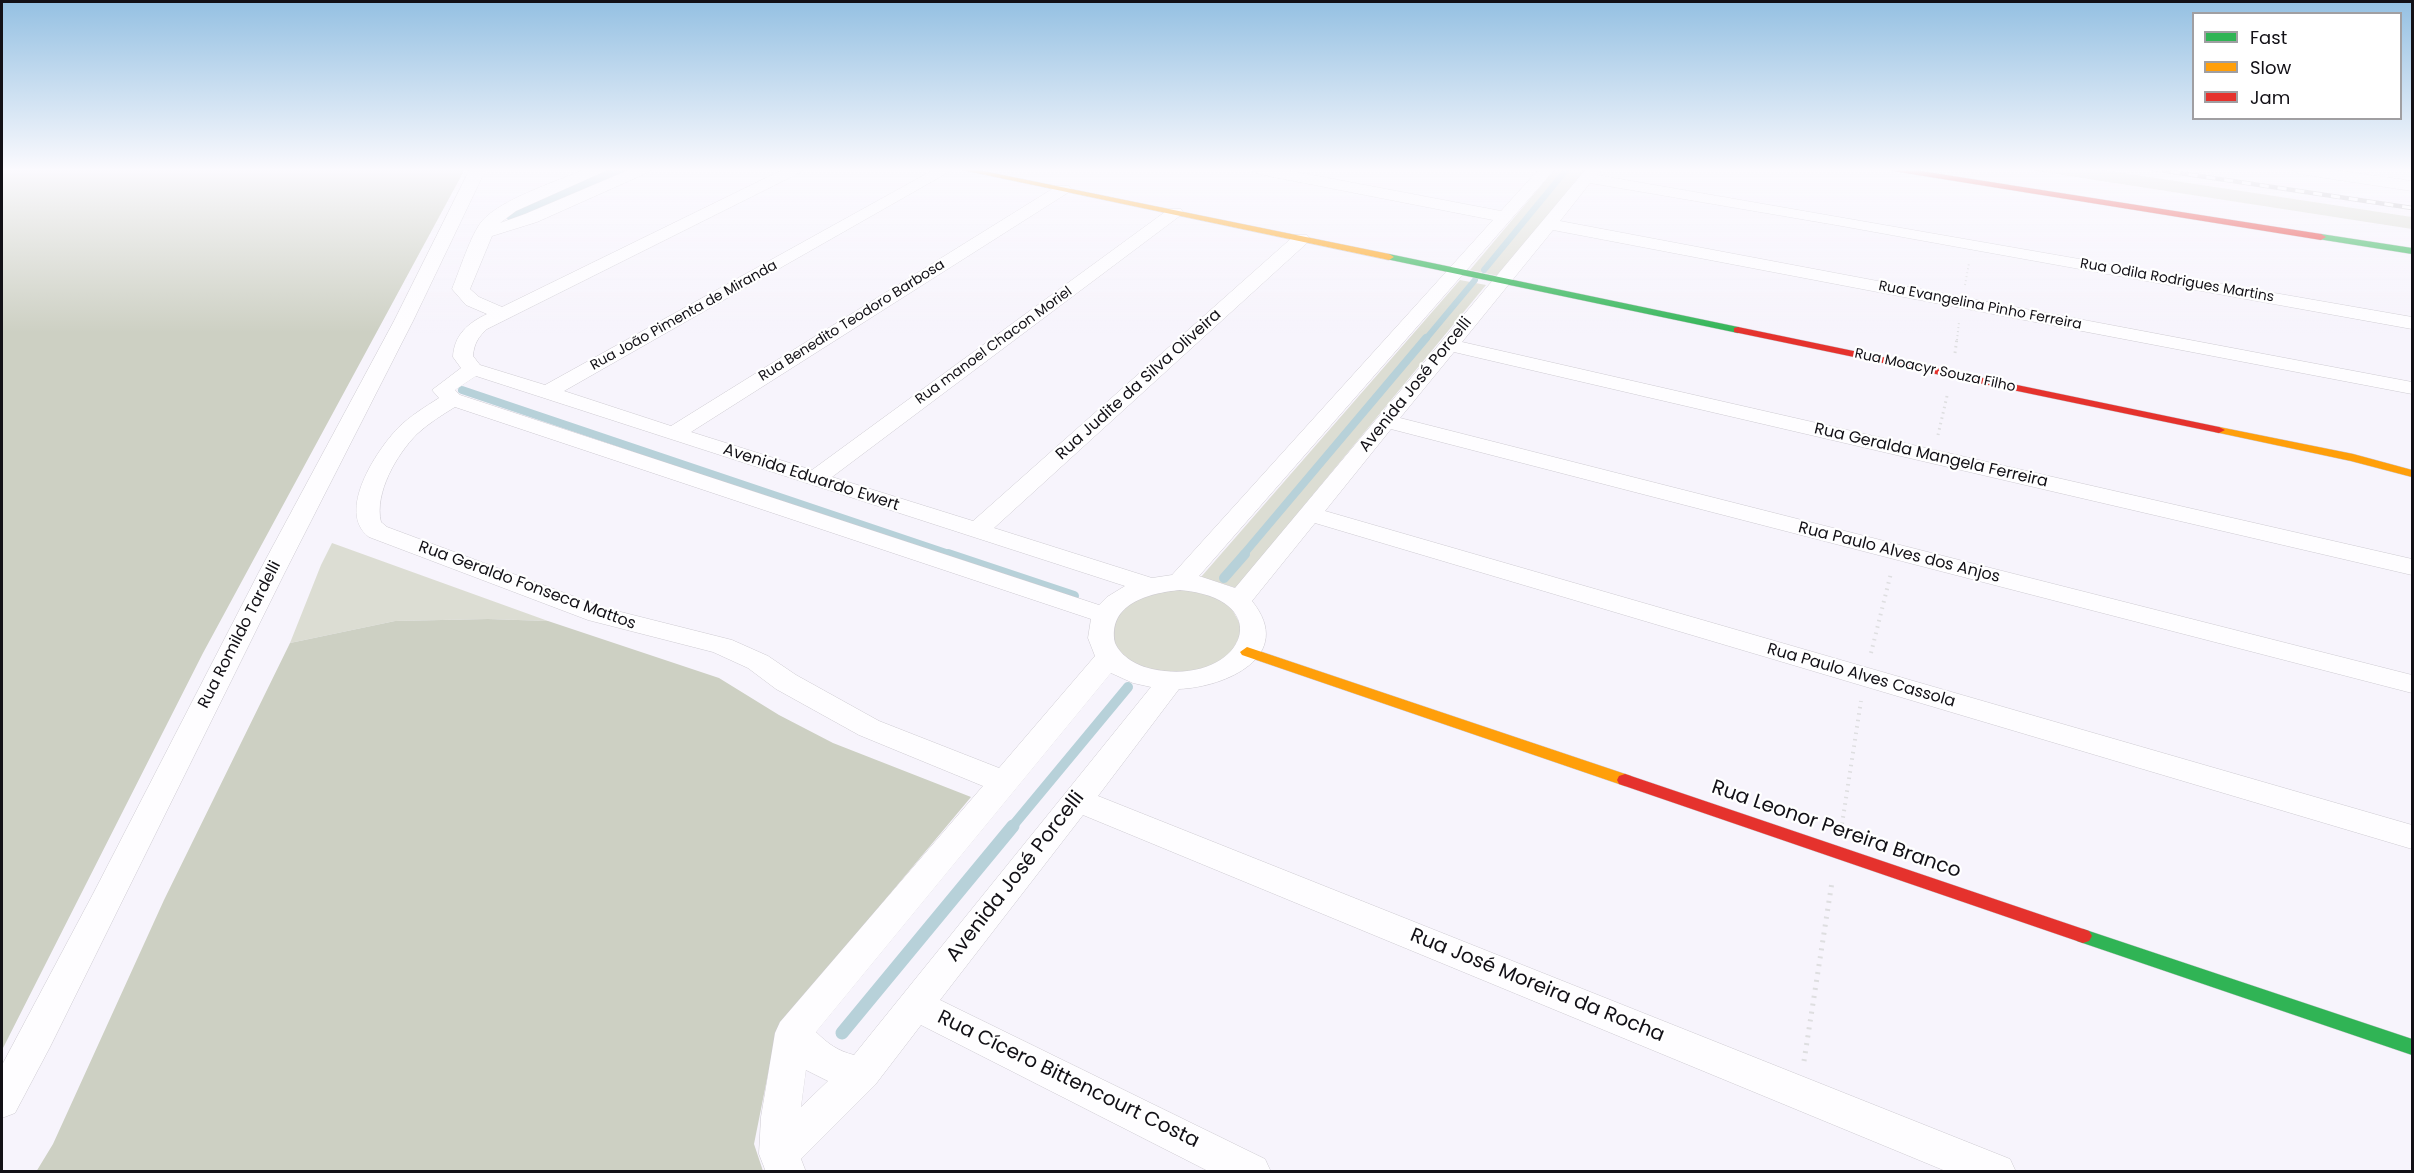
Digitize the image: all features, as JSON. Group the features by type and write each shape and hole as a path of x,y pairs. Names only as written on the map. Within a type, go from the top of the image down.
{"street":[{"name":"Rua Romildo Tardelli","path":"2,1101 73,968 343,435 413,305 452,224"},
{"path":"491,224 461,289 463,295 474,303 501,313"},
{"path":"485,232 512,224"},
{"path":"684,224 501,313 469,334 463,349 463,357 473,369 442,390 453,399 1104,615"},
{"name":"Rua João Pimenta de Miranda","path":"548,392 848,224"},
{"name":"Rua Benedito Teodoro Barbosa","path":"673,434 1008,224"},
{"name":"Rua manoel Chacon Moriel","path":"814,479 1159,224"},
{"name":"Rua Moacyr Souza Filho","path":"1230,224 2353,458 2412,474"},
{"path":"1180,582 1499,224"},
{"name":"Avenida José Porcelli","path":"1238,601 1548,224"},
{"name":"Rua Evangelina Pinho Ferreira","path":"1548,224 2412,388"},
{"name":"Rua Odila Rodrigues Martins","path":"1857,224 2412,323"},
{"path":"2239,224 2412,251"},
{"path":"2321,224 2412,238"},
{"name":"Rua Judite da Silva Oliveira","path":"976,532 1301,239"},
{"name":"Rua Geralda Mangela Ferreira","path":"1449,345 2412,567"},
{"name":"Avenida Eduardo Ewert","path":"473,369 1150,586"},
{"name":"Rua Geraldo Fonseca Mattos","path":"453,399 419,421 405,434 378,475 366,512 369,523 378,532 597,614 722,646 758,662 786,682 869,728 1004,782"},
{"name":"Rua Paulo Alves dos Anjos","path":"1386,421 2412,684"},
{"name":"Rua Paulo Alves Cassola","path":"1310,514 2412,837"},
{"path":"1180,582 1220,590 1238,601 1251,615 1254,628 1253,640 1247,652 1230,667 1206,677 1171,681 1137,674 1123,668 1110,656 1101,643 1100,629 1104,615 1115,603 1130,593 1150,586 1180,582"},
{"name":"Rua Leonor Pereira Branco","path":"1247,652 2412,1047"},
{"path":"862,1073 832,1067 813,1054 793,1033 1110,656"},
{"name":"Avenida José Porcelli","path":"782,1163 862,1073 1171,681"},
{"name":"Rua José Moreira da Rocha","path":"1077,800 1996,1172"},
{"name":"Rua Cícero Bittencourt Costa","path":"916,1005 1251,1172"},
{"name":"Avenida José Porcelli","path":"782,1163 780,1117 793,1033"}],"shaded area":[{"path":"2,224 435,224 203,653 2,1050"},
{"path":"1509,224 1541,224 1499,276 1470,270"},
{"path":"2378,224 2412,224 2412,229"},
{"path":"1460,280 1486,285 1236,588 1201,577"},
{"path":"332,543 548,621 488,619 395,621 290,643"},
{"path":"1173,588 1214,595 1229,604 1243,629 1230,656 1214,666 1193,673 1149,671 1129,663 1116,651 1110,623 1133,599"},
{"path":"488,619 548,621 719,678 779,715 833,743 971,797 777,1029 754,1144 763,1171 36,1172 53,1144 164,900 290,643 395,621"}],"waterway":[{"path":"1484,270 1522,224"},
{"path":"1425,340 1475,280"},
{"path":"1243,555 1426,338"},
{"path":"462,390 952,555"},
{"path":"948,554 1074,596"},
{"path":"1224,578 1245,554"},
{"path":"1011,828 1128,687"},
{"path":"842,1033 1013,826"}],"traffic: fast":[{"path":"2321,237 2412,251"},
{"path":"1389,257 1738,330"},
{"path":"2083,936 2412,1047"}],"traffic: slow":[{"path":"1228,224 1389,257"},
{"path":"2219,430 2353,458 2412,474"},
{"path":"1247,652 1625,780"}],"traffic: jam":[{"path":"2238,224 2321,237"},
{"path":"1738,330 2219,430"},
{"path":"1625,780 2083,936"}]}
